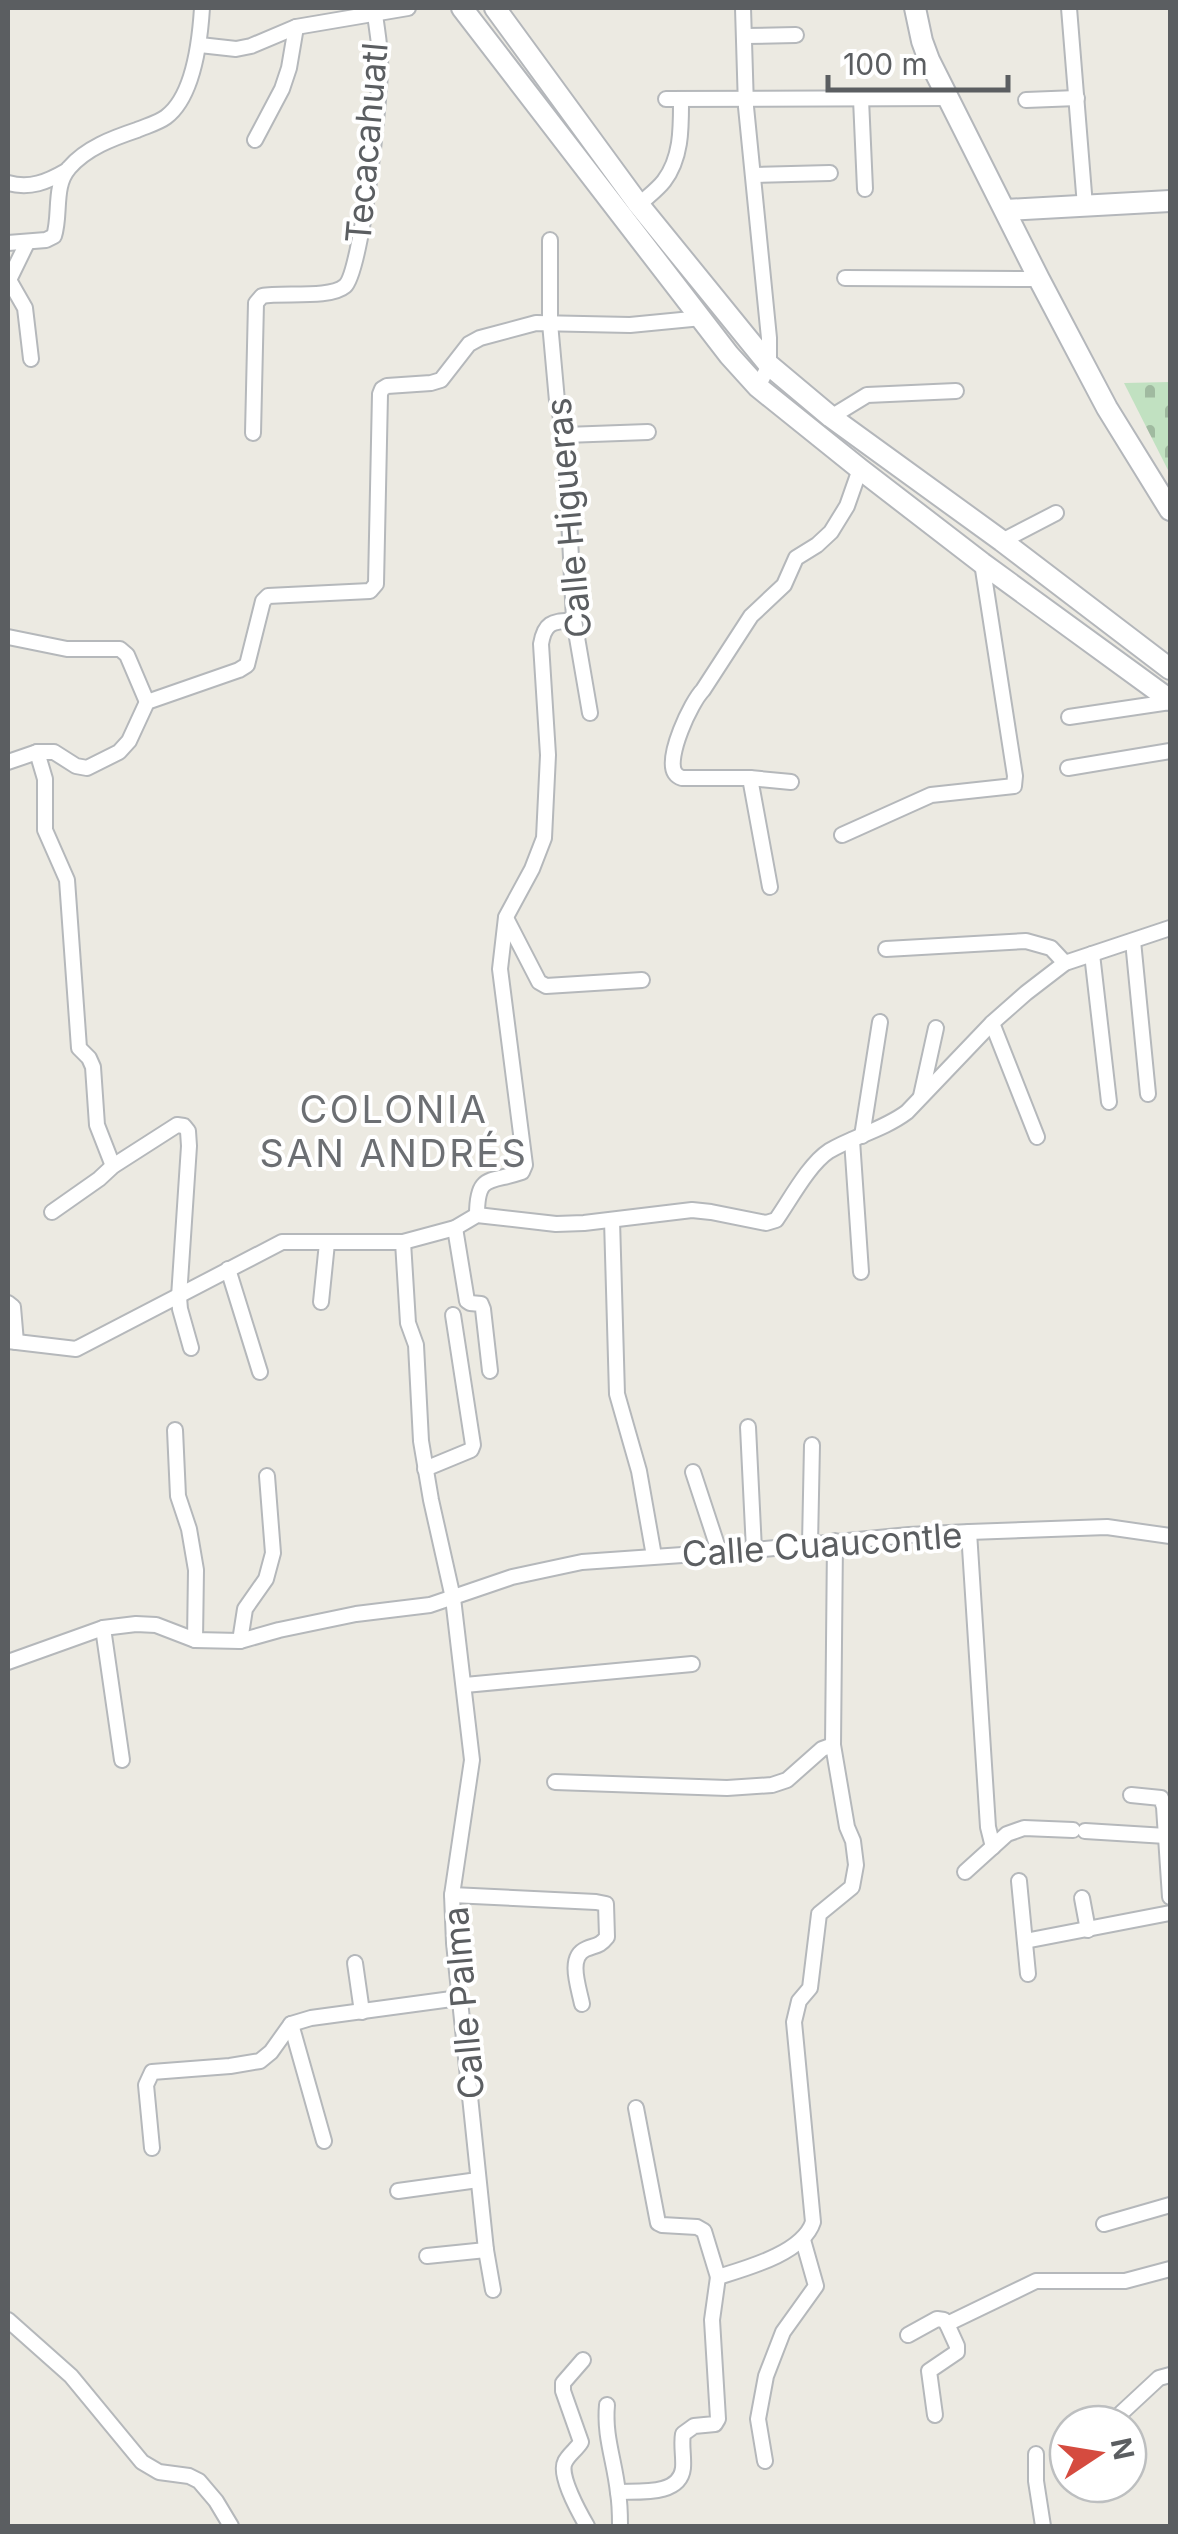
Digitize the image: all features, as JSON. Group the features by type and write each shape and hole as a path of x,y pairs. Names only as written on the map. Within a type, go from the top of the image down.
{"street":[{"path":"8,183 18,186 48,182 104,142 166,116 181,99 200,45 202,8"},
{"path":"200,45 236,50 296,27 408,8"},
{"path":"462,8 758,388 860,470 1170,701"},
{"path":"495,8 639,205 769,364 830,418 1170,669"},
{"path":"743,8 746,106 769,338 769,364 758,388"},
{"path":"915,8 922,42 1039,278 1108,408 1170,510"},
{"path":"1070,8 1086,206"},
{"name":"Tecacahuatl","path":"254,433 256,303 262,296 272,294 329,292 345,286 354,271 366,213 380,67 375,14"},
{"path":"254,140 282,90 290,68 296,27"},
{"path":"746,36 796,35"},
{"path":"639,205 664,180 676,154 681,132 674,99 950,98"},
{"path":"1026,100 1078,98"},
{"path":"861,99 864,190"},
{"path":"8,243 54,236 60,186 66,170"},
{"path":"754,174 830,173"},
{"path":"1006,210 1170,202"},
{"name":"Calle Higueras","path":"550,240 550,323 557,401 566,435 574,620 590,713"},
{"path":"27,243 9,280 25,308 31,358"},
{"path":"845,278 1039,278"},
{"path":"8,762 37,752 54,752 87,768 119,752 130,741 147,702 248,664 263,601 268,596 370,591 376,584 382,389 441,380 469,344 536,323 630,325 702,318"},
{"path":"830,418 866,395 956,391"},
{"path":"566,435 648,432"},
{"path":"791,782 682,778 676,775 674,758 693,700 751,616 784,585 800,554 831,532 849,501 860,470"},
{"path":"1002,542 1056,513"},
{"path":"842,836 931,795 1014,786 982,562"},
{"path":"477,1215 477,1196 482,1186 489,1180 522,1172 526,1165 500,969 506,917 544,838 548,754 540,644 543,630 550,624 574,620"},
{"path":"8,637 68,649 120,649 147,702"},
{"path":"1069,717 1170,701"},
{"path":"1068,768 1170,750"},
{"path":"37,752 46,779 45,830 67,880 79,1048 93,1067 97,1126 113,1166"},
{"path":"750,778 770,887"},
{"path":"506,917 539,982 546,986 642,980"},
{"path":"8,1303 13,1307 12,1341 76,1349 282,1242 404,1242 455,1228 477,1215 556,1224 692,1210 766,1223 776,1220 826,1153 891,1124 920,1100 992,1024 1064,963 1170,928"},
{"path":"886,948 1026,941 1051,948 1064,963"},
{"path":"1133,941 1148,1094"},
{"path":"1092,954 1109,1102"},
{"path":"861,1272 857,1138 880,1022"},
{"path":"992,1024 1037,1137"},
{"path":"920,1100 936,1028"},
{"path":"52,1212 113,1166 177,1125 184,1126 188,1131 179,1297 190,1348"},
{"path":"612,1220 617,1394 640,1471 654,1556"},
{"path":"455,1228 467,1300 483,1309 490,1372"},
{"name":"Calle Palma","path":"404,1242 408,1323 416,1345 425,1469 454,1598 472,1760 452,1895 459,1998 493,2290"},
{"path":"320,1302 328,1243"},
{"path":"228,1270 260,1372"},
{"path":"425,1469 472,1450 473,1445 452,1315"},
{"path":"748,1427 754,1550"},
{"path":"175,1430 178,1496 196,1570 196,1640"},
{"path":"810,1544 812,1446"},
{"path":"693,1472 719,1551"},
{"path":"240,1641 245,1609 266,1579 273,1553 267,1476"},
{"name":"Calle Cuaucontle","path":"8,1662 103,1628 136,1624 156,1625 196,1640 240,1641 356,1614 430,1604 543,1568 582,1562 969,1532 1107,1527 1170,1536"},
{"path":"969,1532 988,1827 994,1847"},
{"path":"718,2277 789,2250 810,2233 813,2222 795,2012 810,1988 818,1914 852,1887 856,1865 833,1745 834,1541"},
{"path":"103,1628 122,1760"},
{"path":"465,1685 692,1664"},
{"path":"555,1782 726,1788 772,1785 787,1780 822,1749 833,1745"},
{"path":"1131,1795 1161,1798 1170,1896"},
{"path":"966,1872 1007,1834 1024,1828 1166,1836"},
{"path":"1019,1880 1028,1974"},
{"path":"452,1895 606,1904 608,1937 599,1946 577,1954 575,1962 582,2004"},
{"path":"1082,1898 1088,1930"},
{"path":"1025,1941 1170,1912"},
{"path":"355,1963 362,2012"},
{"path":"152,2148 146,2084 152,2072 260,2061 291,2024 311,2018 459,1998"},
{"path":"291,2024 324,2141"},
{"path":"618,2492 664,2490 678,2480 683,2470 682,2434 694,2426 715,2424 718,2419 712,2320 718,2277 704,2231 658,2223 636,2108"},
{"path":"398,2191 478,2180"},
{"path":"1104,2224 1170,2206"},
{"path":"765,2461 758,2419 766,2376 783,2332 816,2286 803,2240"},
{"path":"426,2256 486,2250"},
{"path":"947,2324 1036,2281 1125,2281 1170,2268"},
{"path":"908,2335 937,2319 944,2320 957,2346 957,2352 930,2371 935,2415"},
{"path":"11,2326 60,2364 142,2462 160,2472 189,2476 206,2486 230,2526"},
{"path":"583,2360 563,2383 581,2442 564,2462 564,2468 565,2479 588,2526"},
{"path":"1131,2404 1159,2378 1170,2375"},
{"path":"607,2405 606,2435 618,2492 620,2526"},
{"path":"1036,2454 1044,2526"}],"green space":[{"path":"1170,382 1170,474 1124,383"}],"district":[{"name":"COLONIA SAN ANDRÉS","path":"394,1131"}]}
